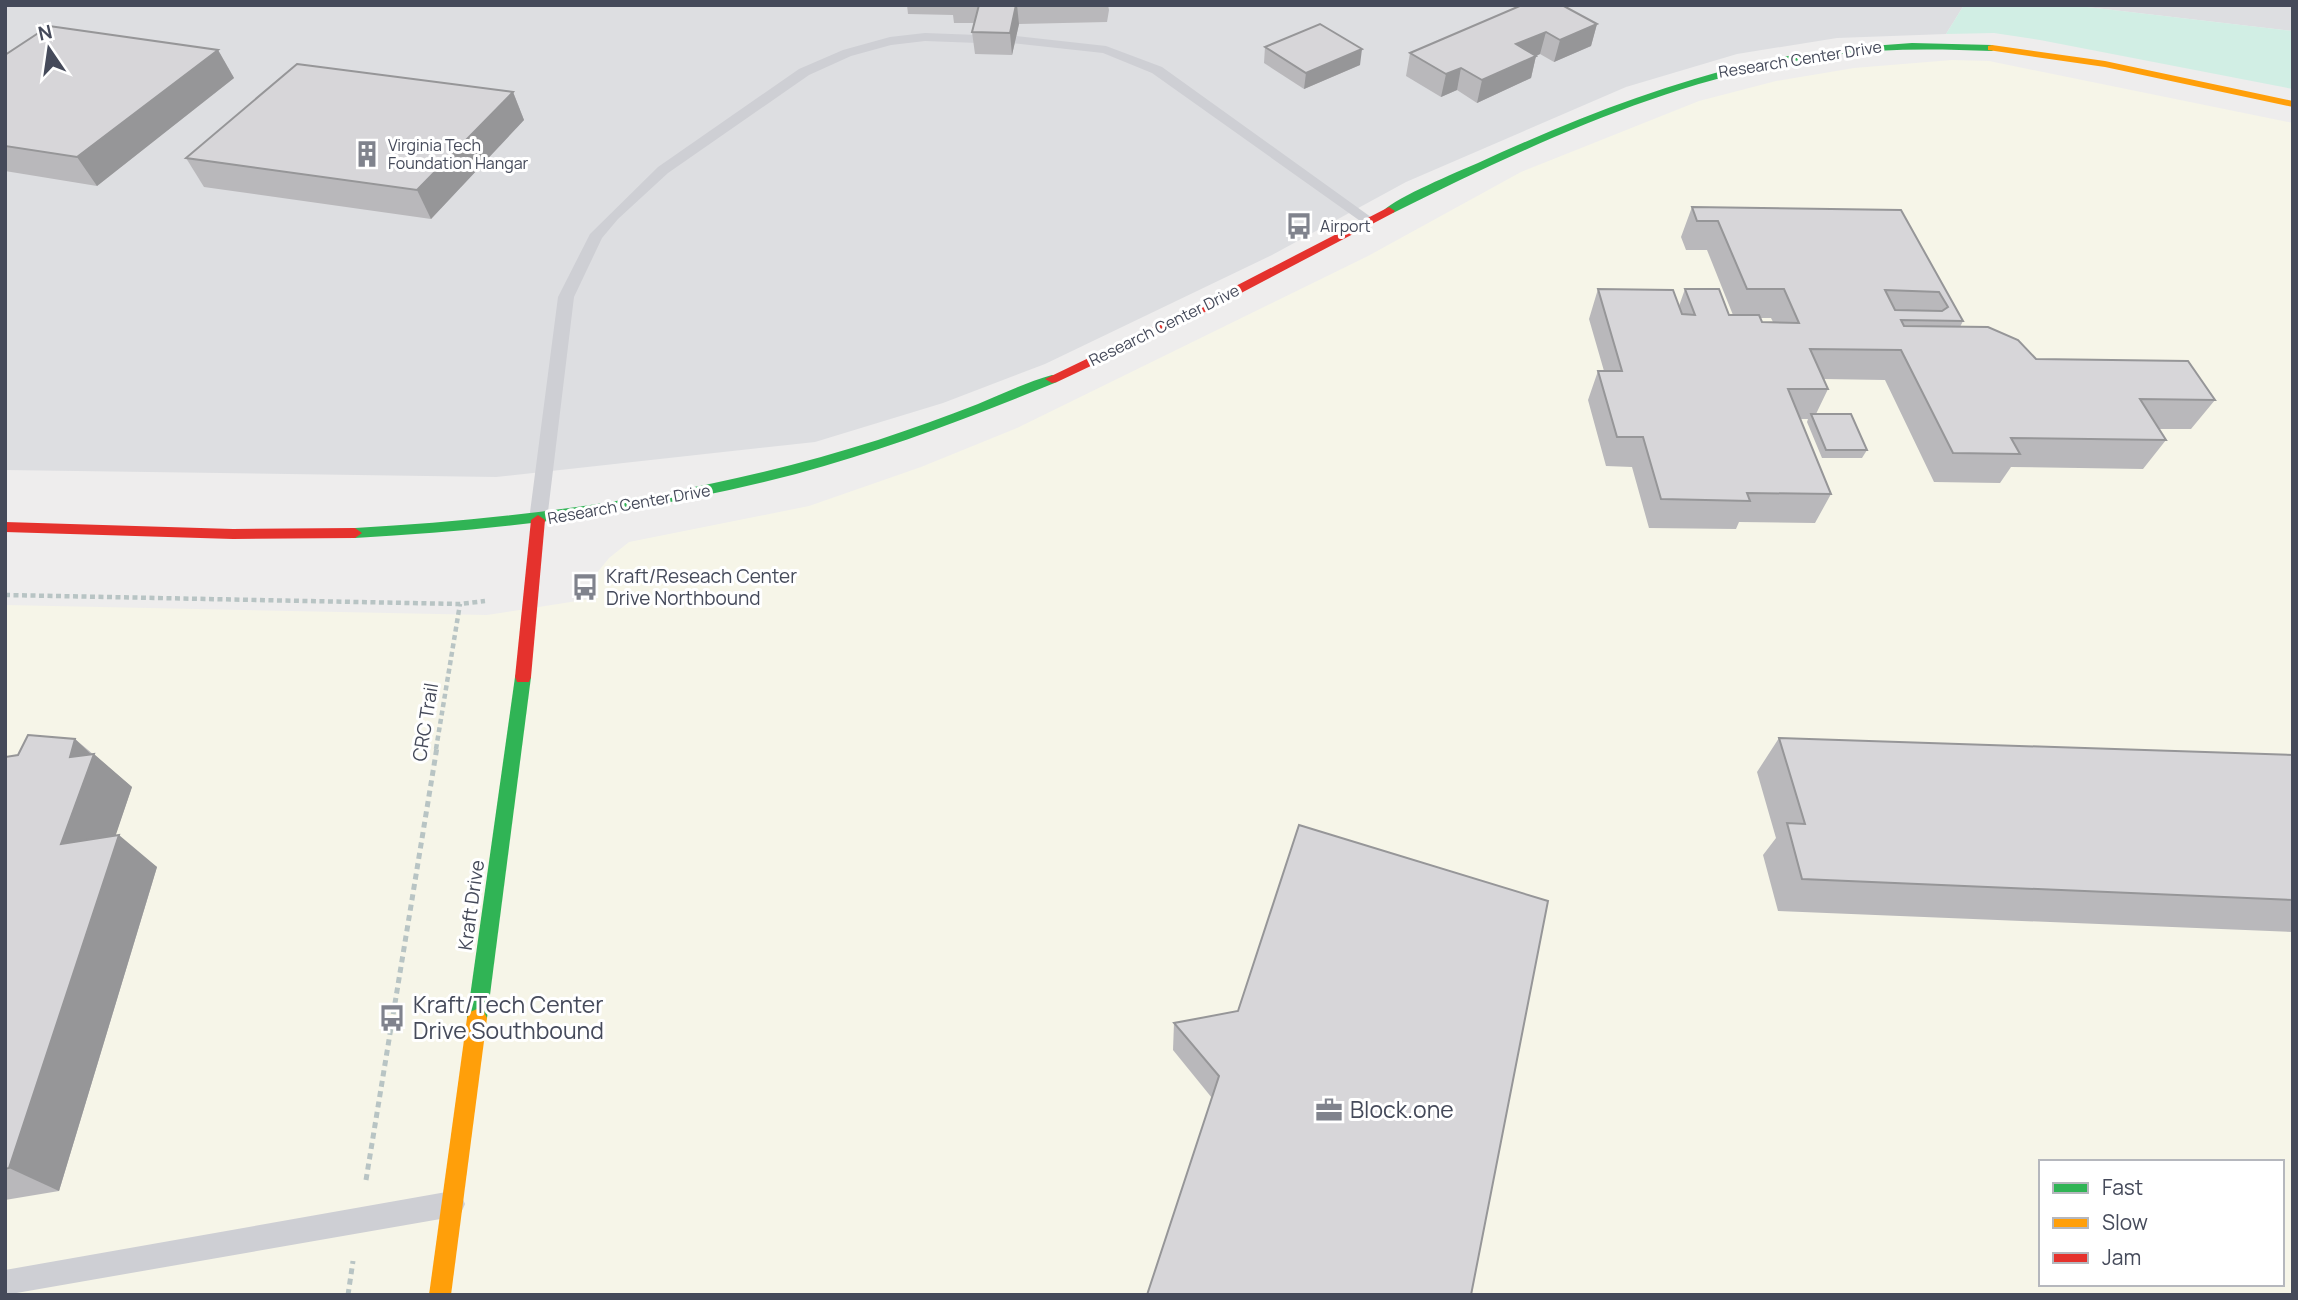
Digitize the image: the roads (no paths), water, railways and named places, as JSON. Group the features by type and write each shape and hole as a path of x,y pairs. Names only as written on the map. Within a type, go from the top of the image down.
{"main road":[{"name":"Research Center Drive","path":"5,527 292,533 459,528 538,520 647,503 755,481 936,425 1110,353 1203,308 1479,163 1626,100 1713,72 1835,51 1910,44 1999,48 2293,104"},
{"name":"Kraft Drive","path":"440,1295 526,651 538,520"}],"lane":[{"path":"538,520 566,296 595,237 613,216 663,170 804,72 847,53 890,41 925,37 978,39"},
{"path":"1015,40 1083,42 1132,55 1368,220"},
{"path":"5,1283 452,1203"}],"place":[{"name":"Virginia Tech Foundation Hangar","path":"367,154"},
{"name":"Airport","path":"1299,226"},
{"name":"Kraft/Reseach Center Drive Northbound","path":"585,587"},
{"name":"Kraft/Tech Center Drive Southbound","path":"392,1018"},
{"name":"Block.one","path":"1329,1110"}]}
